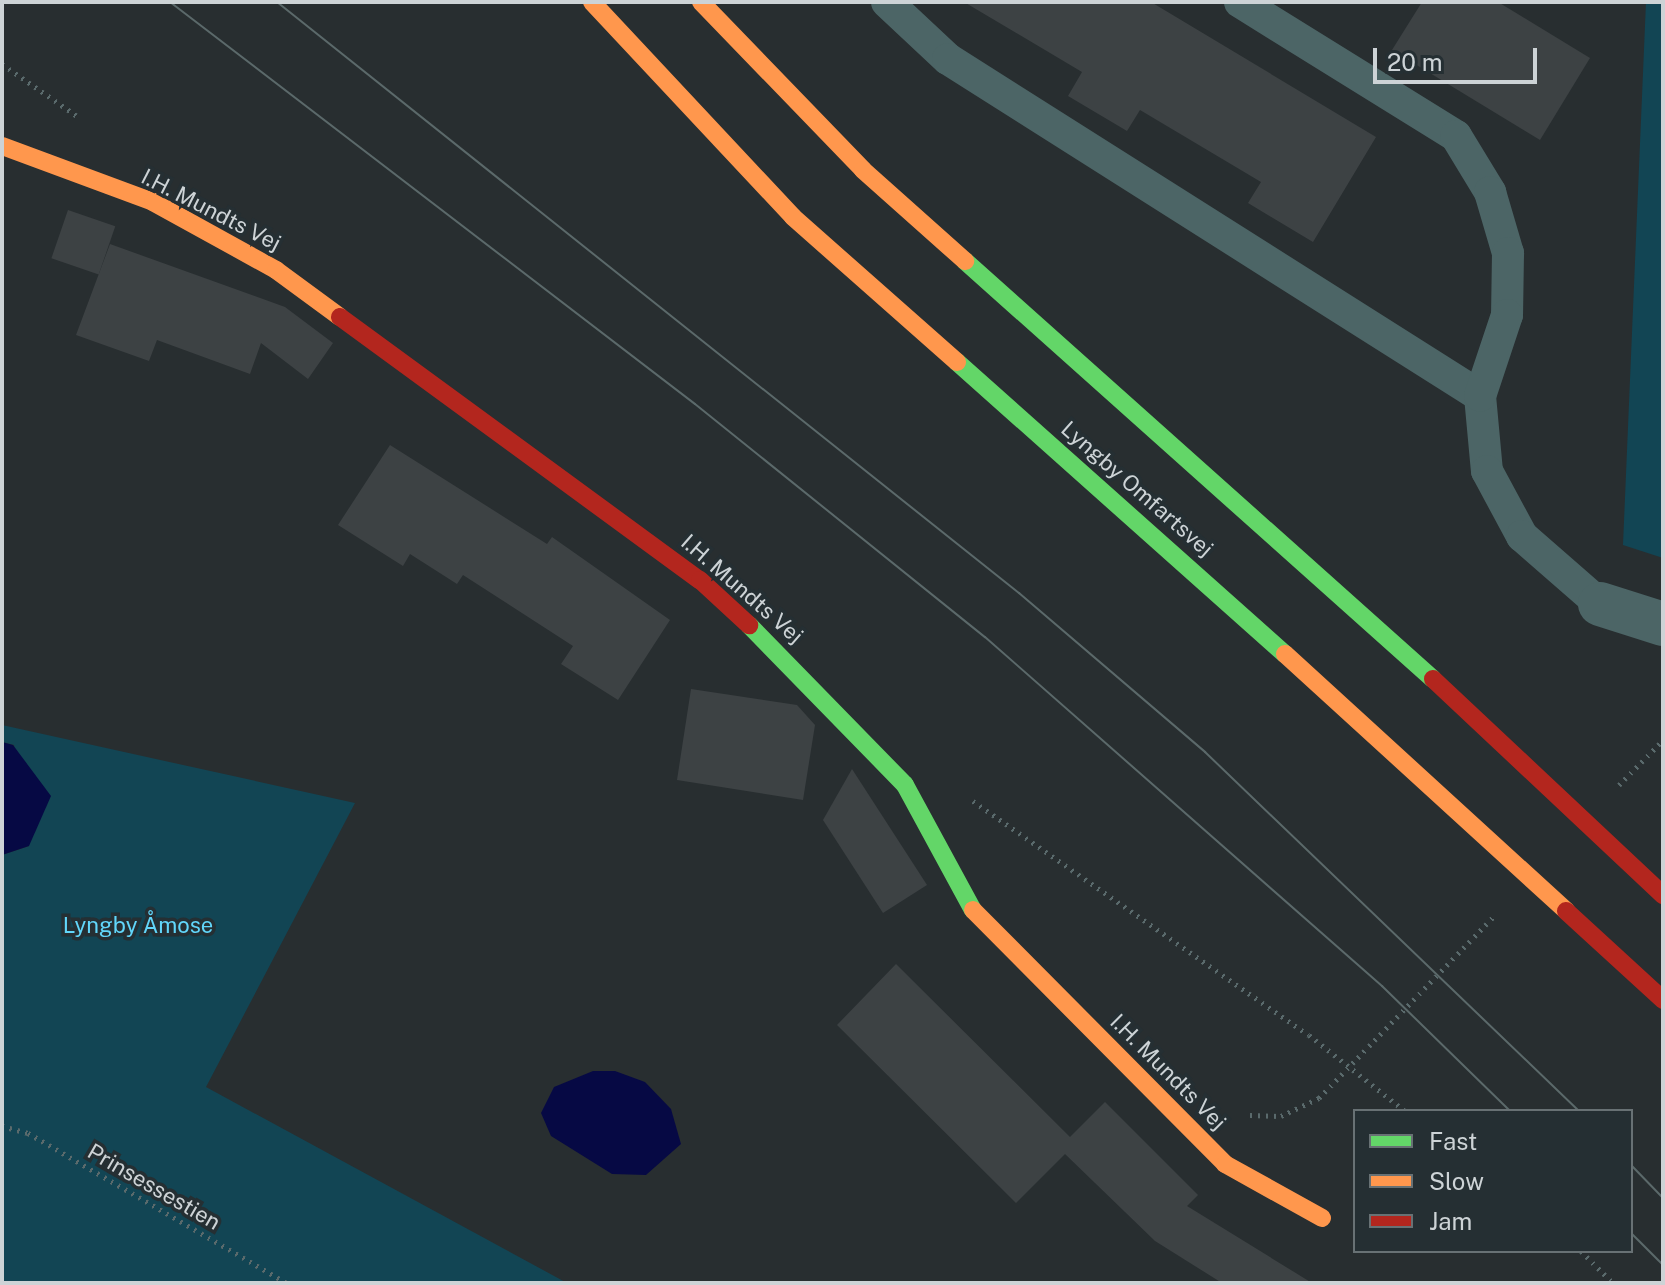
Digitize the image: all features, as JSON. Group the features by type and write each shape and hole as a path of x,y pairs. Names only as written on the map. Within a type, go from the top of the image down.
{"main road":[{"name":"Lyngby Omfartsvej","path":"592,2 793,217 1231,604 1663,1000"},
{"path":"701,2 863,170 1409,656 1663,895"},
{"name":"I.H. Mundts Vej","path":"2,146 153,202 276,270 700,580 798,670 905,785 966,903 1225,1164 1322,1218"}],"street":[{"path":"1600,604 1663,624"}],"lane":[{"path":"887,2 948,59 1480,396"},
{"path":"1240,2 1456,136 1490,192 1508,253 1507,315 1480,396 1487,471 1522,536 1600,604"}],"path":[{"path":"1610,795 1663,740"},
{"path":"905,785 935,774 1309,1035 1402,1109"},
{"path":"1319,1098 1502,907"},
{"name":"Prinsessestien","path":"2,1126 28,1133 287,1283"},
{"path":"1583,1253 1613,1283"}],"green space":[{"path":"1646,2 1663,2 1663,558 1623,545"},
{"name":"Lyngby Åmose","path":"2,725 355,803 206,1087 567,1283 2,1283 2,855 29,846 14,745 2,742"}],"shaded area":[{"path":"2,742 13,745 51,796 29,846 2,855"},
{"path":"593,1071 615,1071 645,1082 671,1109 681,1144 646,1175 612,1174 551,1136 541,1113 554,1087"}],"building":[{"path":"964,2 1151,2 1376,137 1313,242 1248,203 1261,182 1140,110 1127,131 1068,96 1082,72"},
{"path":"1422,2 1498,2 1590,58 1540,140 1392,50"},
{"path":"68,210 115,226 99,274 51,258"},
{"path":"110,244 285,307 333,343 308,379 261,343 250,374 157,340 149,361 76,335"},
{"path":"390,445 547,544 552,537 670,620 618,700 561,664 573,646 463,575 457,584 410,554 403,566 338,525"},
{"path":"691,689 797,705 815,725 803,800 677,780"},
{"path":"852,769 927,885 883,913 823,820"},
{"path":"896,964 1070,1137 1105,1102 1198,1195 1187,1206 1312,1283 1222,1283 1155,1241 1065,1154 1016,1203 837,1025"}],"tram line":[{"path":"170,2 695,404 985,637 1382,986 1508,1109"},
{"path":"277,2 1019,593 1205,752 1577,1109"},
{"path":"1633,1167 1663,1198"},
{"path":"1633,1235 1663,1265"}],"traffic: fast":[{"path":"965,261 1433,679"},
{"path":"957,362 1285,654"},
{"path":"749,625 905,785 973,910"}],"traffic: slow":[{"path":"592,2 793,217 957,362"},
{"path":"701,2 863,170 965,261"},
{"path":"2,146 153,202 276,270 340,317"},
{"path":"1285,654 1566,911"},
{"path":"973,910 1225,1164 1322,1218"}],"traffic: jam":[{"path":"340,317 700,580 749,625"},
{"path":"1433,679 1663,895"},
{"path":"1566,911 1663,1000"}]}
